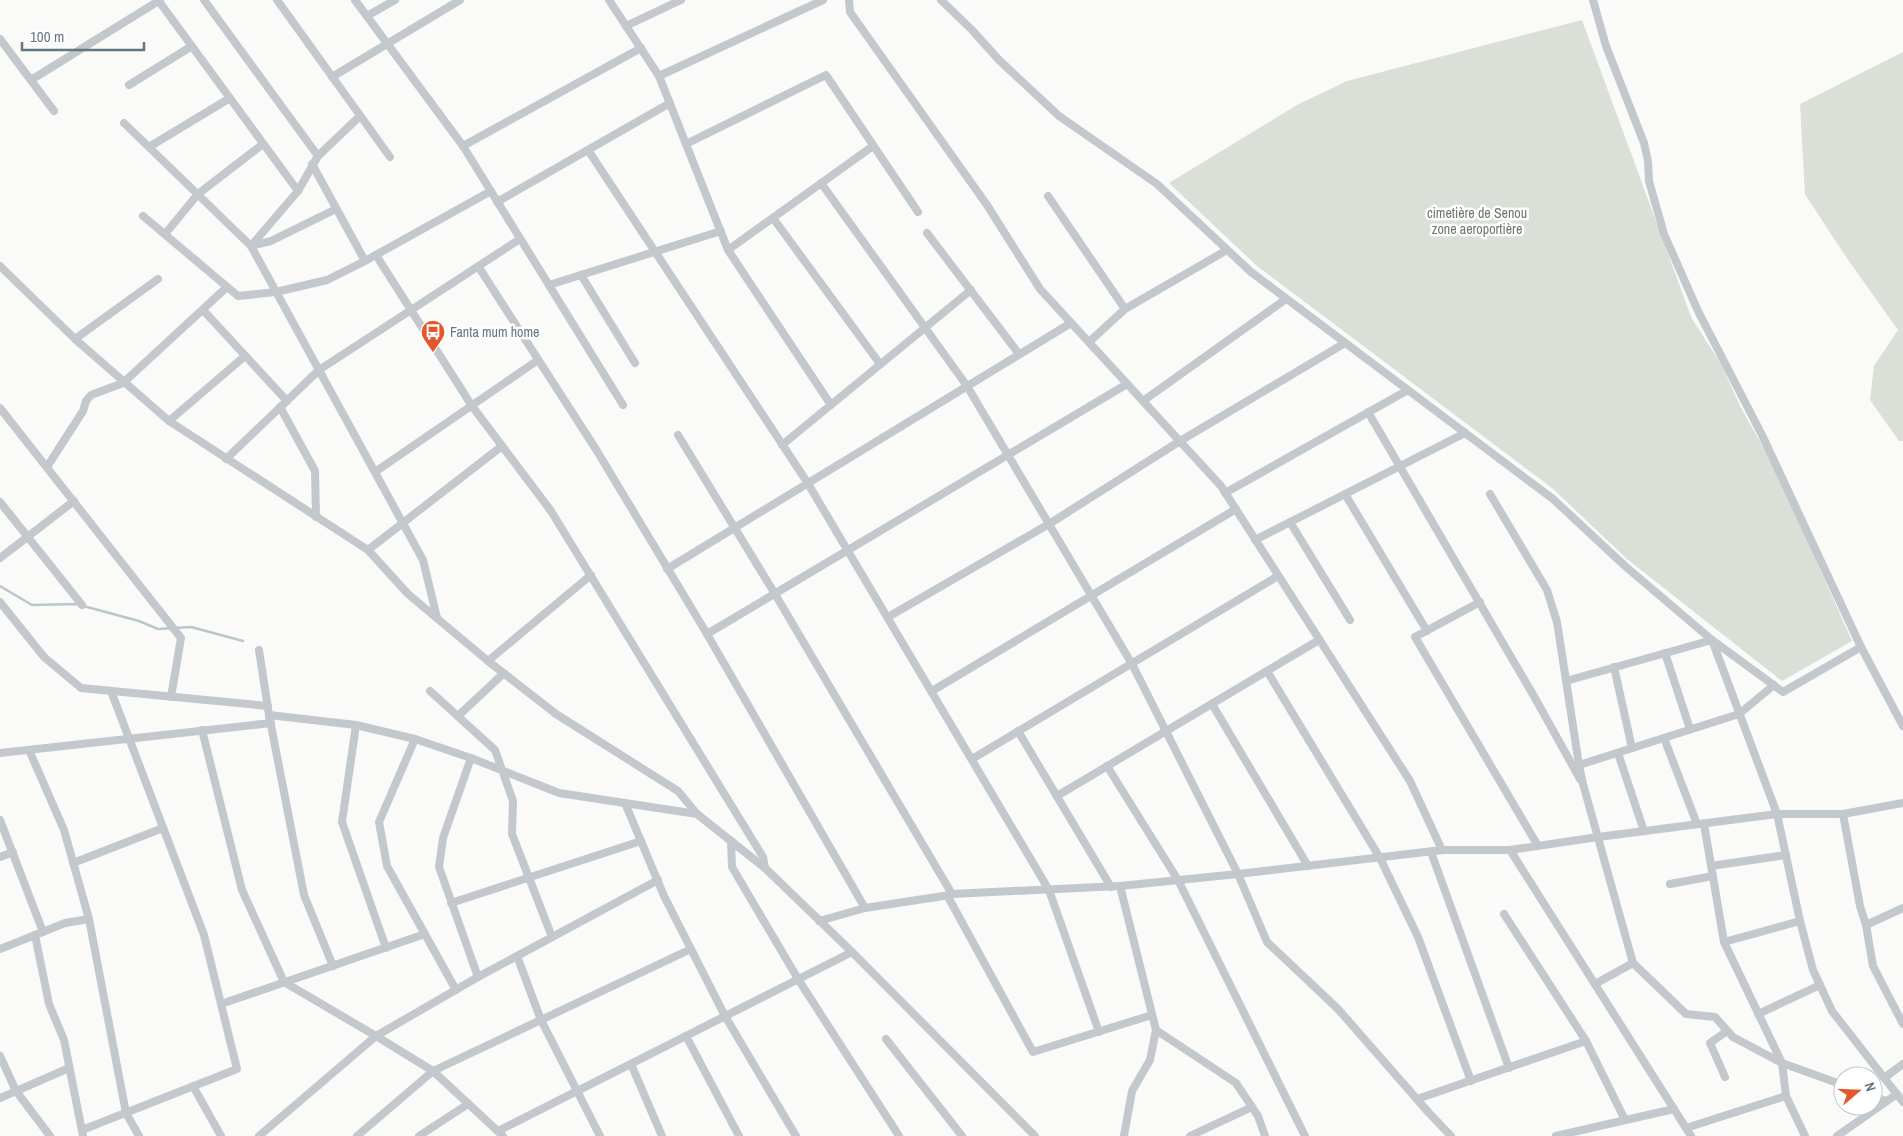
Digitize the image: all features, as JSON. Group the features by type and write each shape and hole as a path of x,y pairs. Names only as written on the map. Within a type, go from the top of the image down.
{"street":[{"path":"31,80 159,0 298,191"},
{"path":"204,0 318,156"},
{"path":"277,0 390,157"},
{"path":"355,0 463,146 623,405"},
{"path":"367,16 395,0"},
{"path":"332,77 460,0"},
{"path":"609,0 659,76 728,250 830,405"},
{"path":"626,26 681,0"},
{"path":"659,76 823,0"},
{"path":"848,0 850,12 987,205 1040,289 1225,492 1410,781 1442,850"},
{"path":"942,0 999,60 1059,116 1157,184 1251,272 1553,499 1625,566 1712,640 1782,692 1861,647"},
{"path":"1593,0 1606,46 1644,143 1648,162 1649,182 1664,234 1698,311 1762,435 1861,647 1903,726"},
{"path":"0,39 54,111"},
{"path":"129,85 192,46"},
{"path":"463,146 640,48"},
{"path":"686,144 826,75 918,212"},
{"path":"149,147 230,98"},
{"path":"497,202 670,103"},
{"path":"251,246 298,191 318,156 360,116"},
{"path":"124,123 251,246 423,560 437,618"},
{"path":"165,234 198,194 263,144"},
{"path":"728,250 873,146"},
{"path":"588,150 807,482 1049,890 1099,1032"},
{"path":"312,164 365,261"},
{"path":"821,183 967,386 1132,664 1238,874 1267,942 1338,1008 1417,1100 1451,1136"},
{"path":"143,216 238,296 276,292 327,280 491,191"},
{"path":"1048,196 1125,309"},
{"path":"251,246 271,241 336,209"},
{"path":"773,218 880,364"},
{"path":"549,285 721,231"},
{"path":"928,233 1019,354"},
{"path":"226,459 319,370 520,239"},
{"path":"1089,342 1125,309 1227,250"},
{"path":"376,255 472,406 551,511 592,575 763,857 765,868"},
{"path":"0,266 74,339 168,422 368,550 408,594 504,674 556,714 678,792 697,814 765,868 852,952 1035,1136"},
{"path":"478,266 597,451 666,569 707,634 865,908"},
{"path":"581,275 636,363"},
{"path":"74,339 158,279"},
{"path":"47,467 83,412 86,401 91,395 124,383 227,287"},
{"path":"782,445 971,290"},
{"path":"1143,401 1286,299"},
{"path":"203,310 287,401"},
{"path":"666,569 1070,323"},
{"path":"888,617 1049,524 1180,441 1345,343"},
{"path":"168,422 245,356"},
{"path":"375,472 538,360"},
{"path":"707,634 1127,384"},
{"path":"1225,492 1408,390"},
{"path":"280,407 315,471 316,517"},
{"path":"0,408 181,638 171,697"},
{"path":"1368,412 1480,602 1583,784"},
{"path":"1255,540 1464,433"},
{"path":"678,434 775,594 949,895 1034,1052 1152,1015"},
{"path":"368,550 502,446"},
{"path":"1345,494 1427,630"},
{"path":"1490,494 1547,590 1557,622 1583,784 1633,963 1686,1014 1715,1017 1733,1037 1782,1063 1833,1081"},
{"path":"0,558 74,501"},
{"path":"0,502 82,605"},
{"path":"932,691 1236,509"},
{"path":"1290,522 1350,620"},
{"path":"488,661 592,575"},
{"path":"972,759 1278,576"},
{"path":"0,602 44,657 81,688 171,697 269,715 356,725 415,739 471,758 559,792 697,814"},
{"path":"1480,602 1415,637 1538,846"},
{"path":"1057,796 1319,640"},
{"path":"1566,681 1712,640"},
{"path":"1712,640 1777,814 1800,921 1813,970 1832,1011 1903,1102"},
{"path":"259,650 269,715 304,895 333,966"},
{"path":"1665,653 1690,730"},
{"path":"1614,668 1632,748"},
{"path":"1267,671 1380,858 1418,937 1471,1081"},
{"path":"458,716 504,674"},
{"path":"1580,765 1739,714 1774,685"},
{"path":"35,936 49,1004 64,1040 82,1133 126,1113 237,1069 204,935 111,691"},
{"path":"430,691 494,750 513,800 512,834 552,937"},
{"path":"1212,704 1308,866"},
{"path":"0,753 202,730 269,715"},
{"path":"356,725 342,822 386,948"},
{"path":"202,730 242,890 284,982 433,1072 501,1134 577,1091 852,952"},
{"path":"1018,731 1111,886"},
{"path":"1664,738 1700,824 1711,866 1724,942 1782,1063 1786,1096 1805,1136"},
{"path":"415,739 379,822 387,866 456,990"},
{"path":"29,750 64,830 89,919 126,1113 139,1136"},
{"path":"1618,753 1644,831"},
{"path":"471,758 443,838 439,867 478,977"},
{"path":"1107,766 1178,880 1305,1136"},
{"path":"625,803 658,880 725,1016 796,1136"},
{"path":"819,921 865,908 949,895 1120,886 1442,850 1510,850 1777,814 1843,814 1903,803"},
{"path":"1843,814 1873,966 1903,1024"},
{"path":"0,820 43,932"},
{"path":"73,863 163,828"},
{"path":"451,904 642,841"},
{"path":"731,841 732,867 798,979 899,1136"},
{"path":"1510,850 1691,1136"},
{"path":"0,857 13,852"},
{"path":"1431,852 1509,1068"},
{"path":"1711,866 1786,855"},
{"path":"1670,884 1712,876"},
{"path":"259,1136 376,1036 478,977 658,880"},
{"path":"1120,886 1156,1030 1150,1060 1132,1091 1124,1136"},
{"path":"1866,925 1903,908"},
{"path":"1504,914 1586,1041 1625,1120"},
{"path":"0,948 65,924 89,919"},
{"path":"1724,942 1800,921"},
{"path":"221,1004 425,934"},
{"path":"357,1136 433,1072 691,949"},
{"path":"517,956 541,1020 600,1136"},
{"path":"1595,984 1633,963"},
{"path":"1758,1014 1820,985"},
{"path":"1156,1030 1236,1083 1258,1116 1265,1136"},
{"path":"1725,1077 1710,1043 1727,1031"},
{"path":"686,1036 739,1136"},
{"path":"886,1039 962,1136"},
{"path":"1417,1100 1586,1041"},
{"path":"0,1056 16,1091 50,1136"},
{"path":"631,1064 662,1136"},
{"path":"1884,1078 1903,1064"},
{"path":"0,1098 70,1068"},
{"path":"193,1086 221,1136"},
{"path":"1837,1136 1896,1094"},
{"path":"1686,1128 1786,1096"},
{"path":"419,1136 468,1104"},
{"path":"1190,1136 1252,1107"},
{"path":"1556,1136 1674,1109"}],"green space":[{"name":"cimetière de Senou zone aeroportière","path":"1582,20 1692,319 1721,364 1741,408 1775,468 1852,641 1782,681 1627,559 1552,488 1257,266 1169,183 1297,105 1347,81"},
{"path":"1903,52 1903,441 1899,441 1870,400 1874,366 1898,330 1844,254 1805,194 1800,104"}],"waterway":[{"path":"0,586 32,605 76,604 139,621 158,629 191,627 243,641"}],"place":[{"name":"Fanta mum home","path":"433,353"}]}
